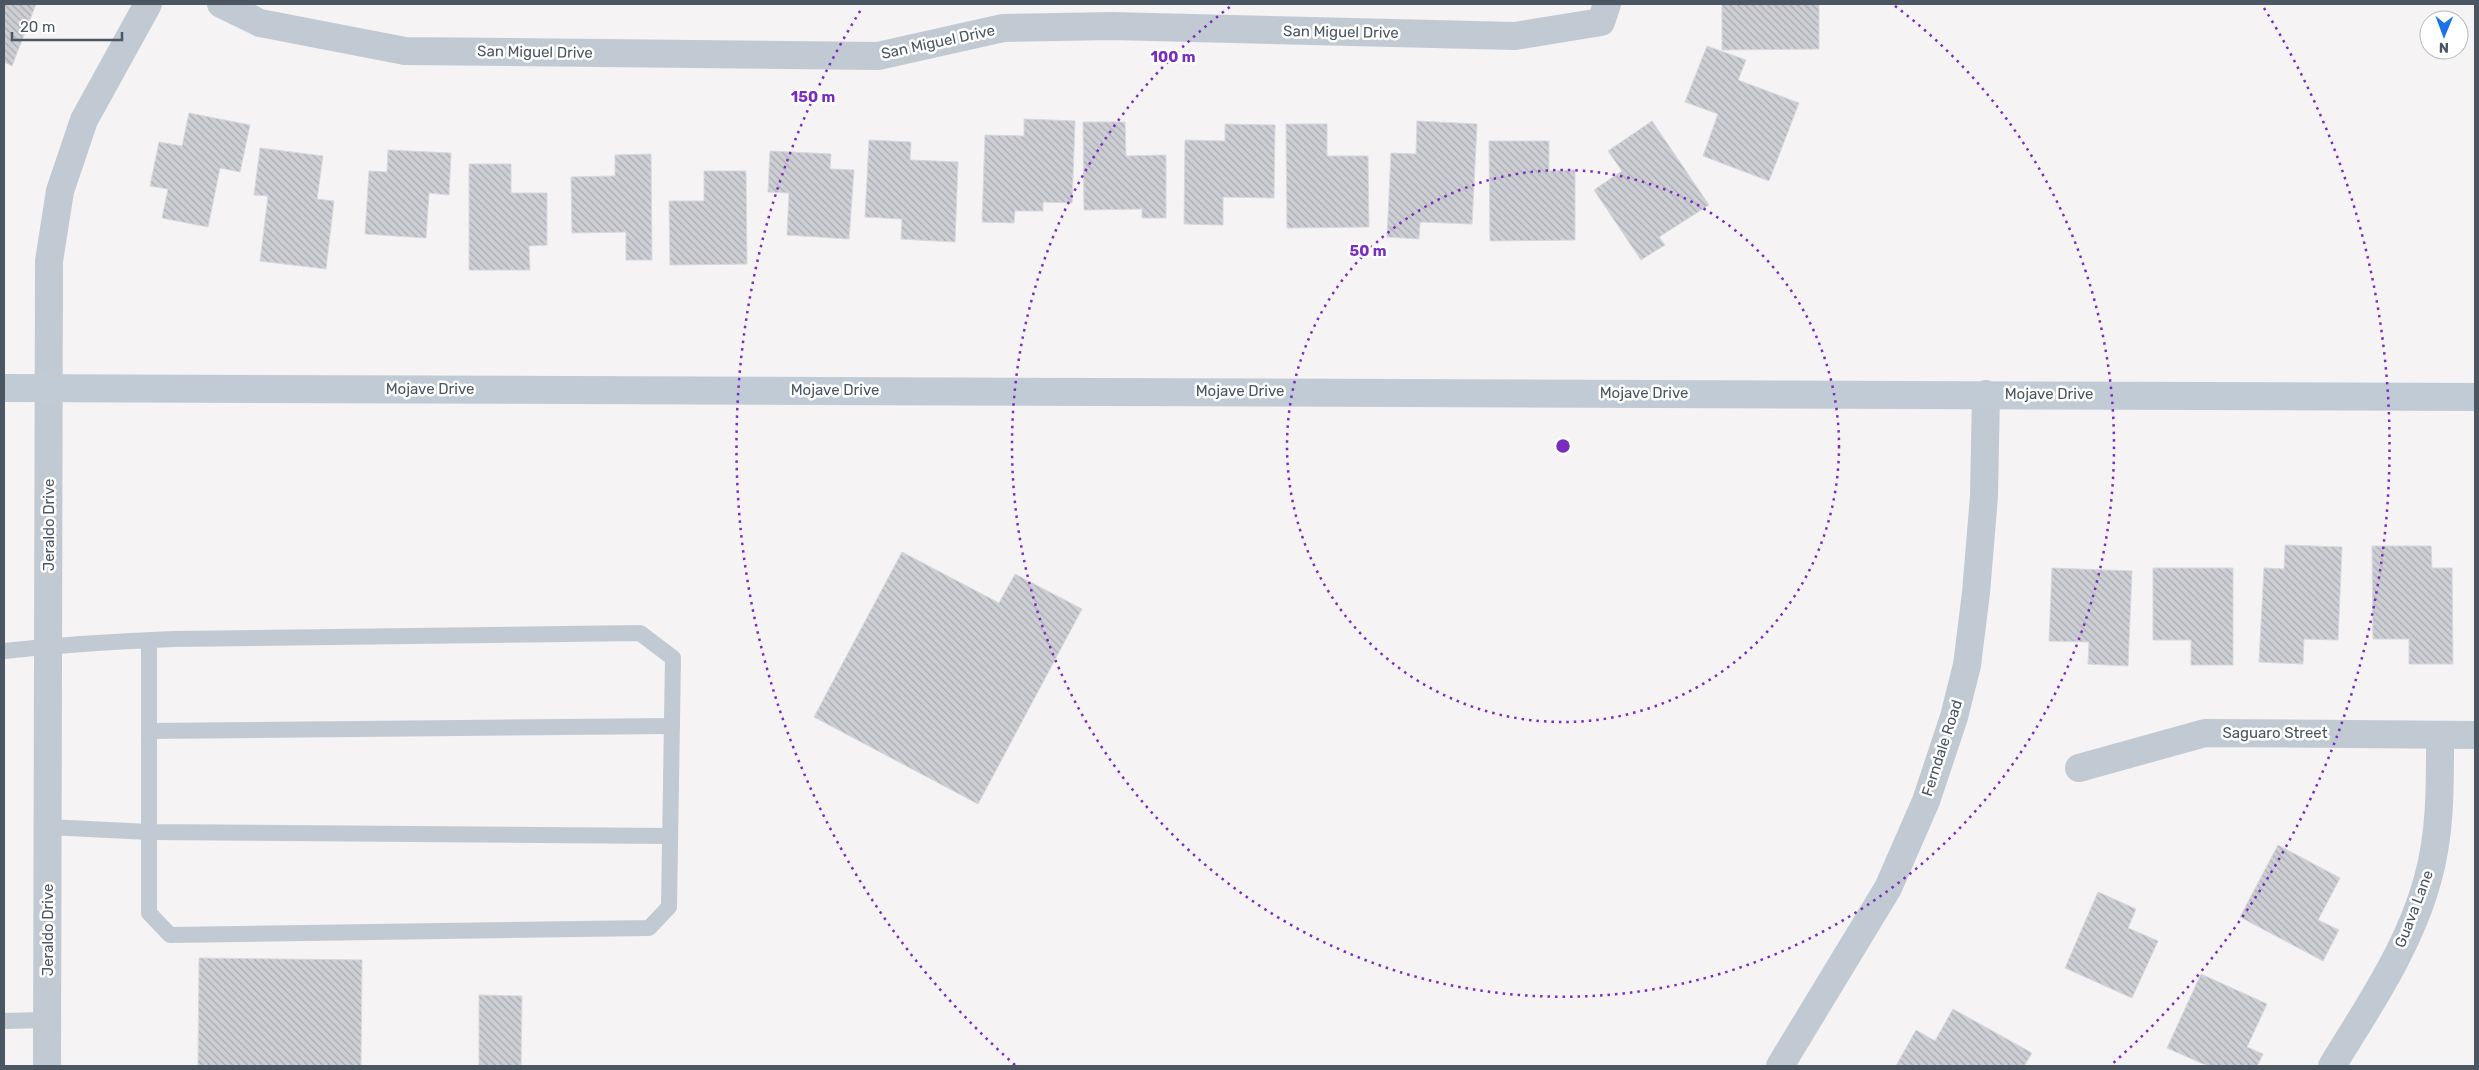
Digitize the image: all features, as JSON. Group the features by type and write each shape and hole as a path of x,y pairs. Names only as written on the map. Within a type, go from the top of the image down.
{"main road":[{"name":"Mojave Drive","path":"4,388 2475,396"}],"street":[{"name":"Jeraldo Drive","path":"47,1066 49,646 47,388 49,261 60,191 84,120 148,4"},
{"name":"San Miguel Drive","path":"221,4 260,23 405,51 878,56 1003,28 1112,15 1515,36 1604,13"},
{"name":"Ferndale Road","path":"1780,1066 1888,888 1926,801 1954,717 1967,665 1976,593 1984,496 1986,394"},
{"name":"Saguaro Street","path":"2079,768 2205,733 2475,735"},
{"name":"Guava Lane","path":"2332,1066 2376,993 2406,936 2428,878 2436,831 2440,735"}],"lane":[{"path":"4,651 49,646 149,640 174,639 640,634 673,658 669,907 649,928 170,935 149,914 149,640"},
{"path":"149,731 672,726"},
{"path":"48,827 149,832 670,836"},
{"path":"4,1021 47,1020"}],"building":[{"path":"4,4 36,4 12,66 4,62"},
{"path":"1722,4 1819,4 1819,49 1722,50"},
{"path":"1707,46 1746,60 1738,80 1799,103 1769,181 1703,156 1718,114 1685,102"},
{"path":"189,113 250,125 240,172 220,168 208,227 162,218 168,189 150,186 159,142 182,146"},
{"path":"1024,119 1075,121 1072,203 1043,202 1043,211 1015,211 1014,223 982,222 985,135 1024,136"},
{"path":"1417,121 1477,124 1472,224 1420,222 1419,239 1387,237 1391,153 1416,154"},
{"path":"1652,121 1709,205 1659,237 1665,245 1641,260 1594,190 1622,171 1608,151"},
{"path":"1083,122 1125,122 1126,156 1166,155 1166,218 1142,218 1142,209 1084,210"},
{"path":"1225,124 1275,125 1274,198 1223,197 1223,225 1184,224 1185,140 1225,141"},
{"path":"1286,124 1327,124 1327,156 1368,156 1369,227 1287,228"},
{"path":"869,140 911,142 910,160 958,162 955,242 901,239 902,219 865,217"},
{"path":"1489,141 1549,141 1549,171 1575,170 1575,240 1490,241"},
{"path":"260,148 323,156 317,199 334,201 326,269 260,261 268,196 254,195"},
{"path":"388,150 451,153 449,195 429,193 426,238 365,234 369,171 387,172"},
{"path":"770,151 831,154 830,169 854,170 849,239 787,235 789,193 768,192"},
{"path":"651,154 652,260 626,260 626,232 572,233 571,177 615,176 615,155"},
{"path":"469,164 511,164 511,193 547,193 547,245 529,246 530,270 469,270"},
{"path":"704,171 746,171 747,264 670,265 669,201 704,201"},
{"path":"2285,545 2342,547 2338,640 2304,639 2303,664 2259,662 2264,568 2284,569"},
{"path":"2372,546 2431,546 2432,568 2452,568 2453,664 2409,664 2409,639 2373,639"},
{"path":"902,552 999,603 1015,574 1082,609 978,804 814,717"},
{"path":"2052,568 2132,571 2128,666 2088,664 2089,642 2049,641"},
{"path":"2153,568 2233,568 2233,665 2191,665 2191,640 2153,640"},
{"path":"2278,845 2340,878 2318,920 2339,930 2323,961 2240,917"},
{"path":"2098,892 2136,909 2128,928 2158,941 2132,998 2065,968"},
{"path":"199,958 362,960 361,1066 198,1066"},
{"path":"2201,974 2267,1004 2247,1047 2263,1054 2257,1066 2208,1066 2167,1048"},
{"path":"479,995 522,996 521,1066 479,1066"},
{"path":"1953,1009 2032,1053 2024,1066 1896,1066 1916,1030 1935,1041"}]}
